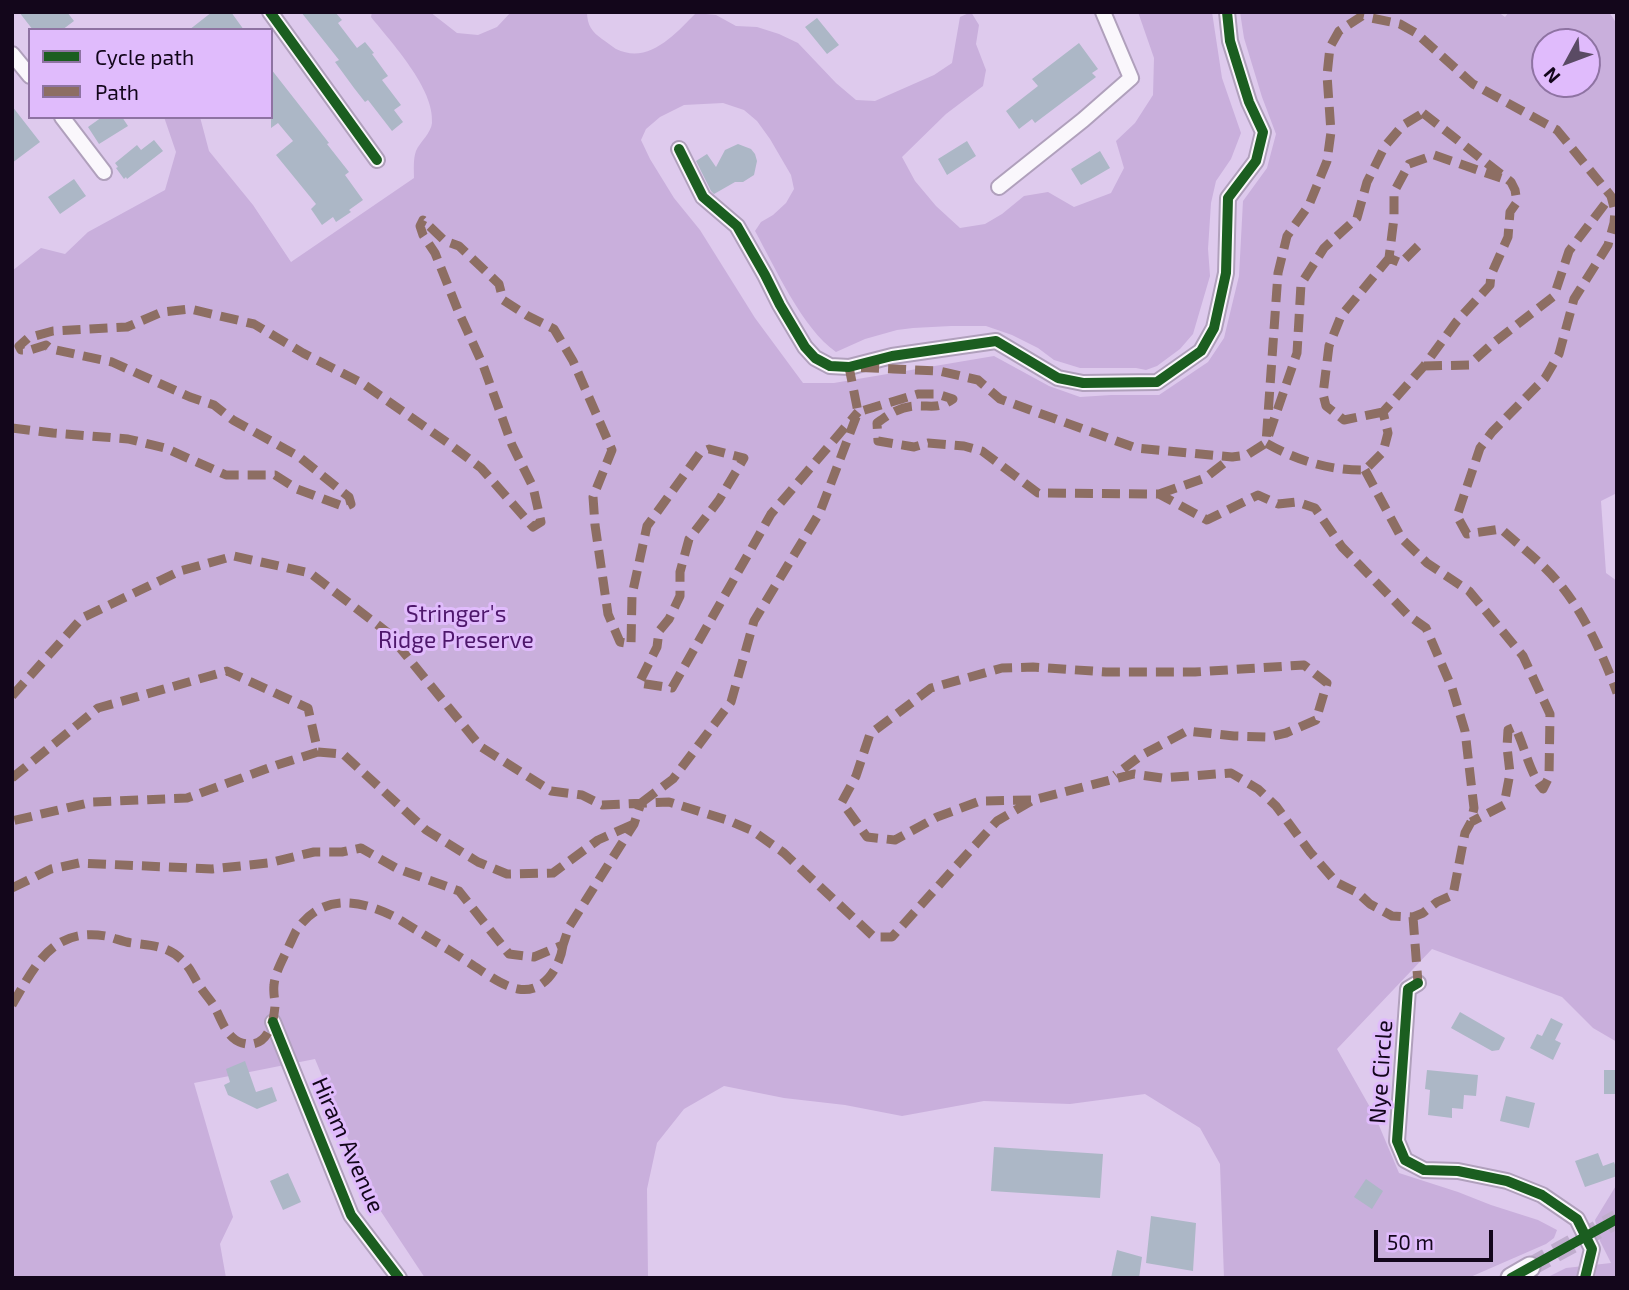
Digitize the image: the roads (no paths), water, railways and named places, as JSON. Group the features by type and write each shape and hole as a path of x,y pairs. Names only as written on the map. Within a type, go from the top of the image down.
{"main road":[{"path":"1511,1278 1530,1267"}],"street":[{"path":"270,12 377,160"},
{"path":"999,187 1131,78 1103,12"},
{"path":"680,149 703,197 737,226 805,347 815,358 830,366 849,367 892,356 996,341 1058,378 1083,383 1157,382 1200,351 1214,328 1226,273 1228,198 1256,161 1262,132 1249,102 1230,41 1227,12"},
{"path":"12,54 28,74"},
{"path":"64,119 104,172"},
{"name":"Nye Circle","path":"1418,983 1408,989 1397,1141 1405,1160 1424,1170 1458,1171 1507,1181 1542,1195 1577,1219 1592,1249 1585,1278"},
{"name":"Hiram Avenue","path":"274,1022 351,1215 400,1278"}],"tunnel":[{"path":"1530,1267 1617,1219"}],"park label":[{"name":"Stringer's Ridge Preserve","path":"456,627"}]}
